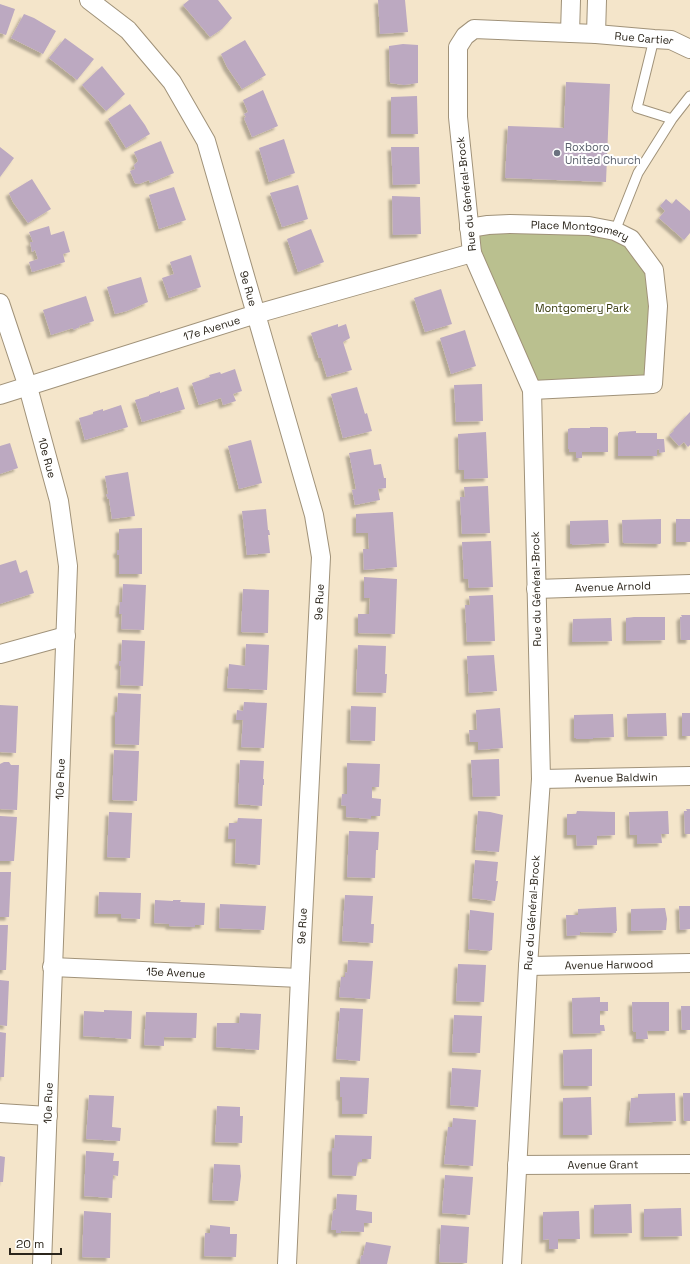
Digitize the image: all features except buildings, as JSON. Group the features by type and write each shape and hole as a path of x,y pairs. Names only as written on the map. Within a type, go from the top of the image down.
{"street":[{"name":"9e Rue","path":"89,0 128,30 172,82 206,141 314,515 321,557 287,1264"},
{"path":"570,33 571,0"},
{"path":"596,34 597,0"},
{"name":"Rue du Général-Brock","path":"512,1264 528,966 541,779 532,390 472,253 458,117 458,48 465,36 474,29 570,33"},
{"name":"Rue Cartier","path":"570,33 671,40 690,49"},
{"name":"Place Montgomery","path":"469,228 510,224 589,226 615,231 631,239 654,270 658,306 653,384 532,390"},
{"name":"17e Avenue","path":"0,395 256,314 472,253"},
{"name":"10e Rue","path":"0,303 28,387 59,501 68,566 42,1264"},
{"name":"Avenue Arnold","path":"536,589 690,584"},
{"path":"0,654 66,636"},
{"name":"Avenue Baldwin","path":"541,779 690,776"},
{"name":"Avenue Harwood","path":"528,966 690,963"},
{"name":"15e Avenue","path":"52,967 300,978"},
{"path":"0,1113 48,1116"},
{"name":"Avenue Grant","path":"517,1165 690,1164"}],"lane":[{"path":"654,39 637,108 672,119"},
{"path":"615,231 638,173 672,119 690,96"}],"green space":[{"name":"Montgomery Park","path":"588,227 619,238 651,263 655,379 532,390 469,228"}],"place":[{"name":"Roxboro United Church","path":"557,153"}]}
